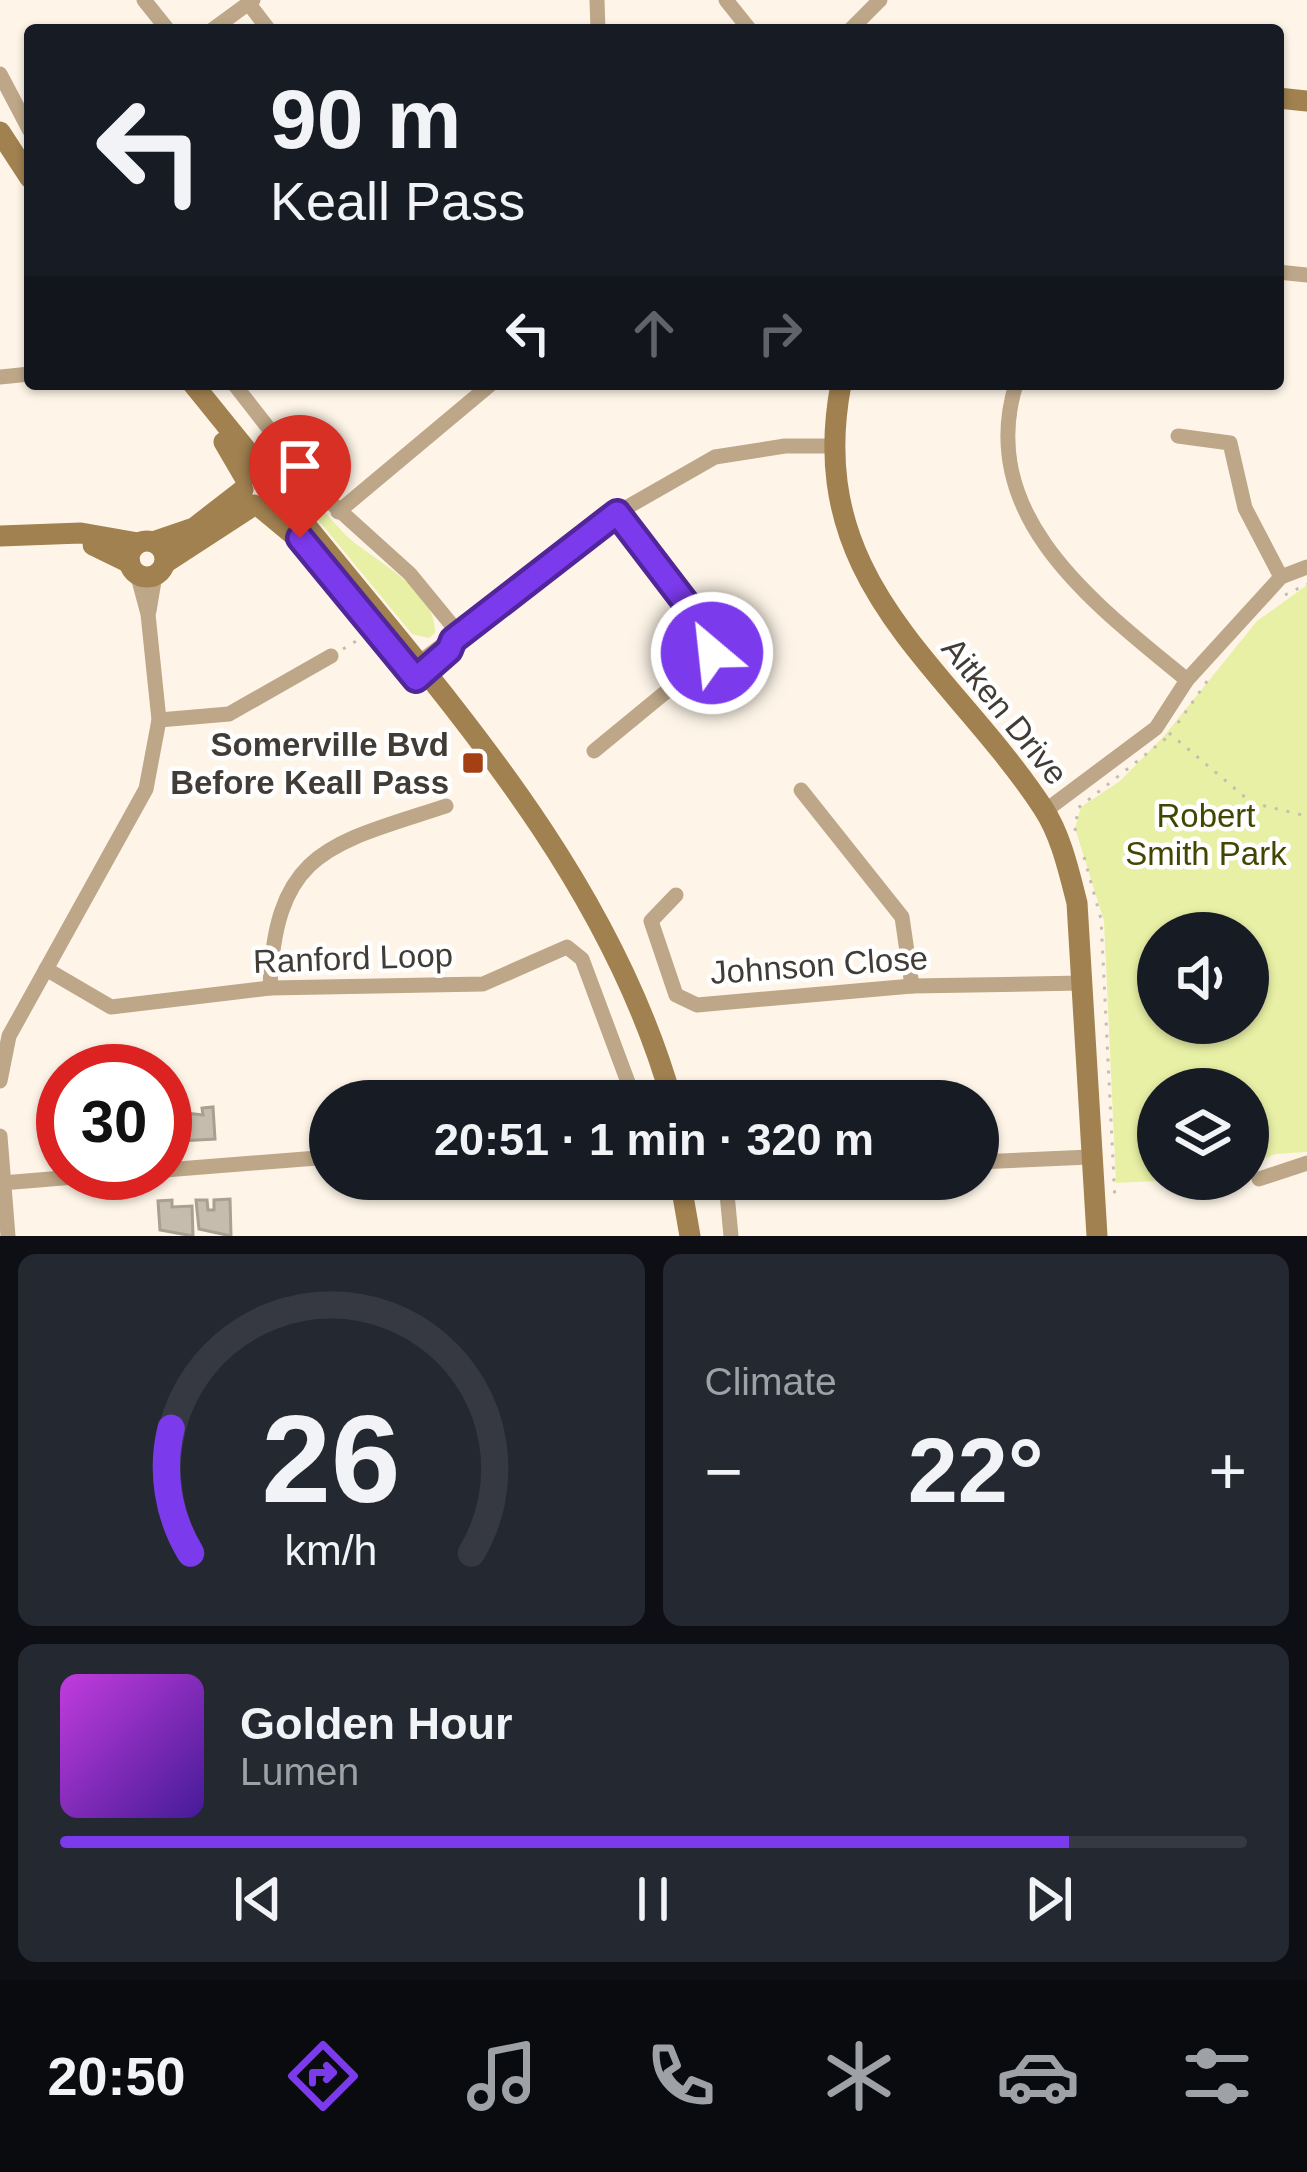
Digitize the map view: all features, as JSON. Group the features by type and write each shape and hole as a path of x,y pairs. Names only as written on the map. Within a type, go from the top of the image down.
{"main road":[{"path":"0,132 24,169"},
{"path":"0,152 24,186"},
{"path":"184,390 237,459 253,490 273,503 280,493 568,866 633,992 664,1080"},
{"path":"197,390 253,490 319,558 416,672 563,878 614,974 653,1080"},
{"name":"Aitken Drive","path":"841,390 836,446 857,557 880,605 1046,811 1077,903 1097,1236"},
{"path":"0,547 85,544 146,560 253,490"},
{"path":"0,536 81,533 146,560"},
{"path":"684,1200 691,1236"},
{"path":"694,1200 700,1236"}],"street":[{"path":"144,0 163,24"},
{"path":"726,0 745,24"},
{"path":"856,24 880,0"},
{"path":"220,24 251,2"},
{"path":"0,74 24,120"},
{"path":"239,390 338,512 410,574 457,637"},
{"path":"338,512 484,390"},
{"path":"1015,390 1006,453 1013,487 1031,526 1102,610 1186,680"},
{"path":"1178,436 1230,443 1245,508 1281,577"},
{"path":"416,672 441,642 457,637 617,513 715,457 785,446 836,446"},
{"path":"594,751 712,653 711,636 617,513"},
{"path":"0,1081 4,1034 46,969 146,789 159,720 146,560"},
{"path":"1046,811 1165,729 1186,680 1281,577 1307,567"},
{"path":"159,720 229,713 331,656"},
{"path":"801,790 902,917 912,986"},
{"path":"270,988 272,943 290,888 332,844 446,806"},
{"name":"Johnson Close","path":"676,895 651,921 676,994 697,1005 912,986 1082,983"},
{"name":"Ranford Loop","path":"46,969 111,1007 270,988 483,984 567,947 582,959 627,1080"},
{"path":"0,1136 8,1236"},
{"path":"999,1161 1090,1157"},
{"path":"192,1168 309,1159"},
{"path":"1269,1176 1307,1163"},
{"path":"2,1183 36,1180"},
{"path":"728,1200 731,1236"}],"path":[{"path":"1281,598 1307,584"},
{"path":"331,656 368,634"},
{"path":"1115,1201 1101,919 1073,827 1078,808 1143,761 1210,676"},
{"path":"1165,729 1252,802 1307,816"}],"green space":[{"path":"304,488 349,538 416,590 433,618 435,633 429,638 412,634 296,493"},
{"name":"Robert Smith Park","path":"1307,585 1307,1152 1269,1157 1269,1068 1137,1068 1137,1182 1116,1183 1104,921 1075,828 1081,807 1120,781 1164,736 1257,621"}],"building":[{"path":"213,1107 215,1139 192,1140 192,1114 203,1115 202,1108"},
{"path":"230,1199 231,1236 199,1229 196,1200 207,1200 208,1210 214,1210 214,1200"},
{"path":"172,1200 172,1207 192,1206 193,1236 160,1230 158,1201"}],"place":[{"name":"Somerville Bvd Before Keall Pass","path":"473,763"}],"route":[{"path":"300,538 416,679 449,650 453,640 617,513 711,636 712,653"}]}
